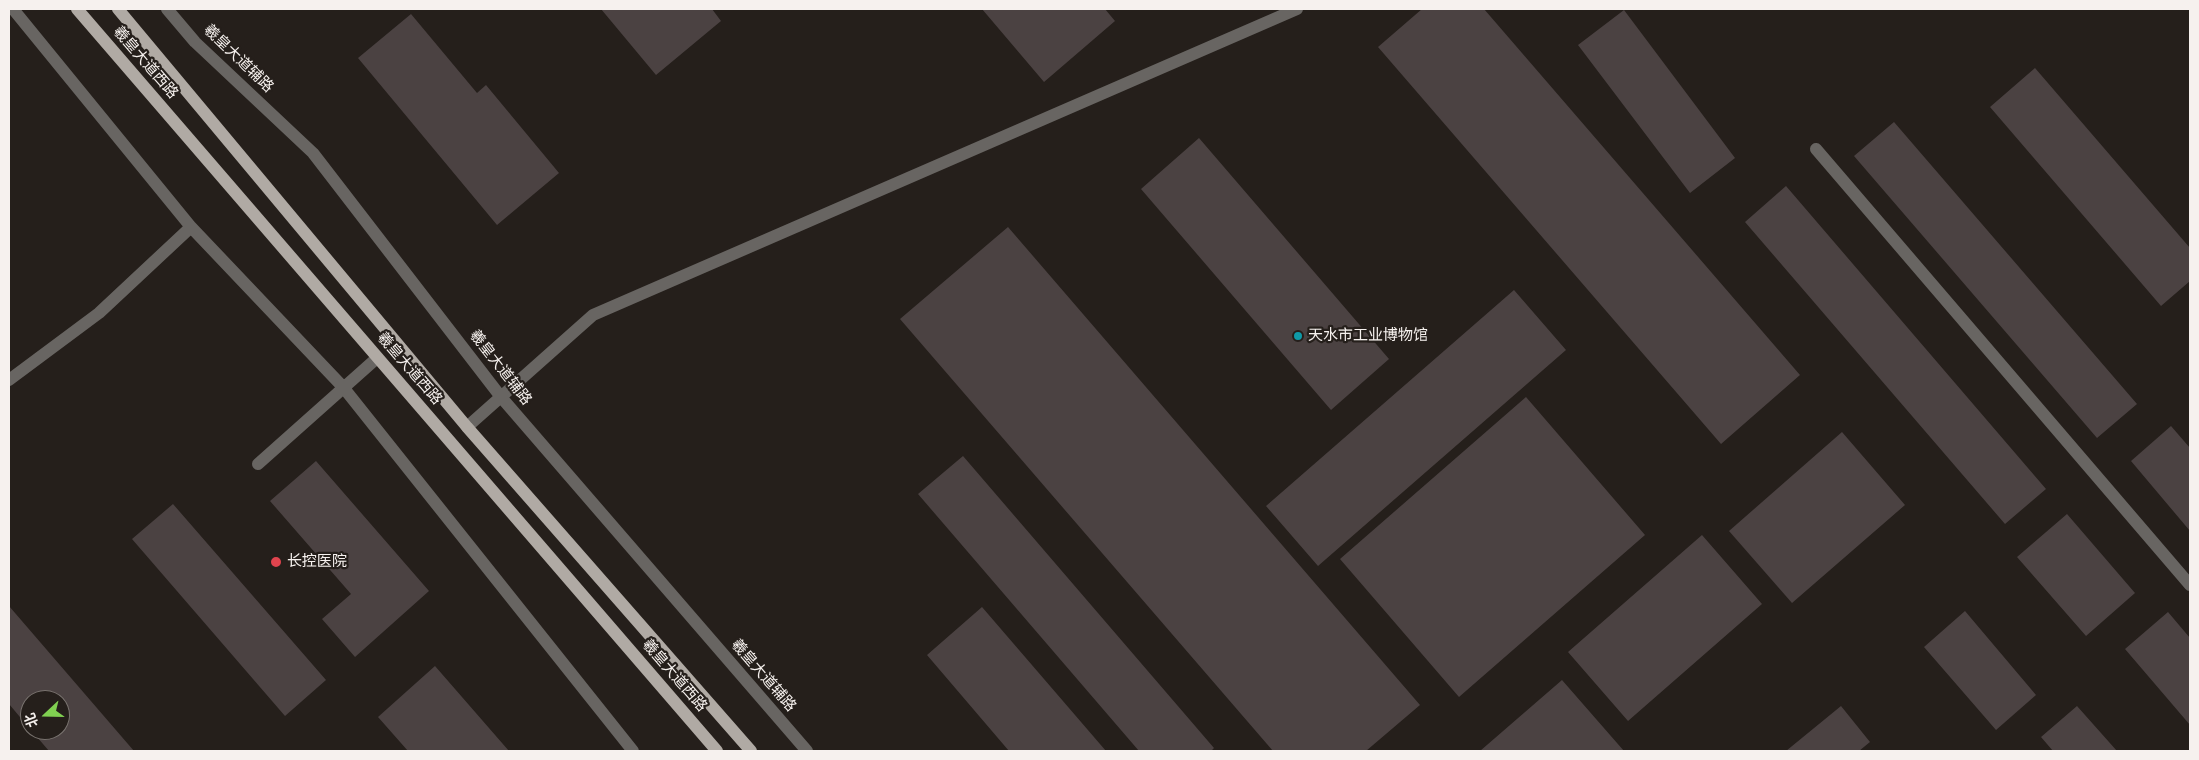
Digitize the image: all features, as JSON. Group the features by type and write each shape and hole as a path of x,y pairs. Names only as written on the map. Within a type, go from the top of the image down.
{"main road":[{"name":"羲皇大道西路","path":"77,9 717,751"},
{"name":"羲皇大道西路","path":"118,9 467,428 751,751"}],"street":[{"path":"13,9 191,227 343,387 633,751"},
{"name":"羲皇大道辅路","path":"167,9 195,42 313,153 501,397 807,751"},
{"path":"467,428 593,315 1297,9"},
{"path":"1816,149 2190,585"},
{"path":"9,380 99,313 191,227"},
{"path":"258,464 377,358"}],"building":[{"path":"601,9 712,9 721,21 656,75"},
{"path":"982,9 1105,9 1115,21 1044,82"},
{"path":"1422,9 1484,9 1800,375 1721,444 1378,47"},
{"path":"1624,10 1735,158 1690,193 1578,45"},
{"path":"411,14 477,93 486,85 559,173 497,225 358,58"},
{"path":"2035,68 2190,248 2190,281 2161,306 1990,107"},
{"path":"1894,122 2137,404 2097,438 1854,156"},
{"path":"1199,138 1389,359 1331,410 1141,189"},
{"path":"1786,186 2046,489 2005,524 1745,222"},
{"path":"1008,227 1420,705 1366,751 1273,751 900,319"},
{"path":"1514,290 1566,350 1318,566 1266,506"},
{"path":"1526,397 1645,535 1459,697 1340,559"},
{"path":"2171,426 2190,448 2190,531 2131,461"},
{"path":"1842,432 1905,505 1792,603 1729,531"},
{"path":"963,456 1214,748 1211,751 1139,751 918,494"},
{"path":"316,461 429,591 355,657 322,619 351,594 270,501"},
{"path":"173,504 326,680 285,716 132,539"},
{"path":"2067,514 2135,593 2086,636 2017,557"},
{"path":"1702,535 1762,604 1628,721 1568,652"},
{"path":"9,606 134,751 49,751 40,740 70,740 70,690 20,690 20,717 9,704"},
{"path":"982,607 1106,751 1009,751 927,655"},
{"path":"1965,611 2036,695 1996,730 1924,647"},
{"path":"2168,612 2190,638 2190,725 2125,649"},
{"path":"435,666 509,751 408,751 378,717"},
{"path":"1562,680 1624,751 1480,751"},
{"path":"1841,706 1870,742 1859,751 1786,751"},
{"path":"2077,706 2117,751 2053,751 2041,737"}],"place":[{"name":"天水市工业博物馆","path":"1298,336"},
{"name":"长控医院","path":"276,562"}]}
